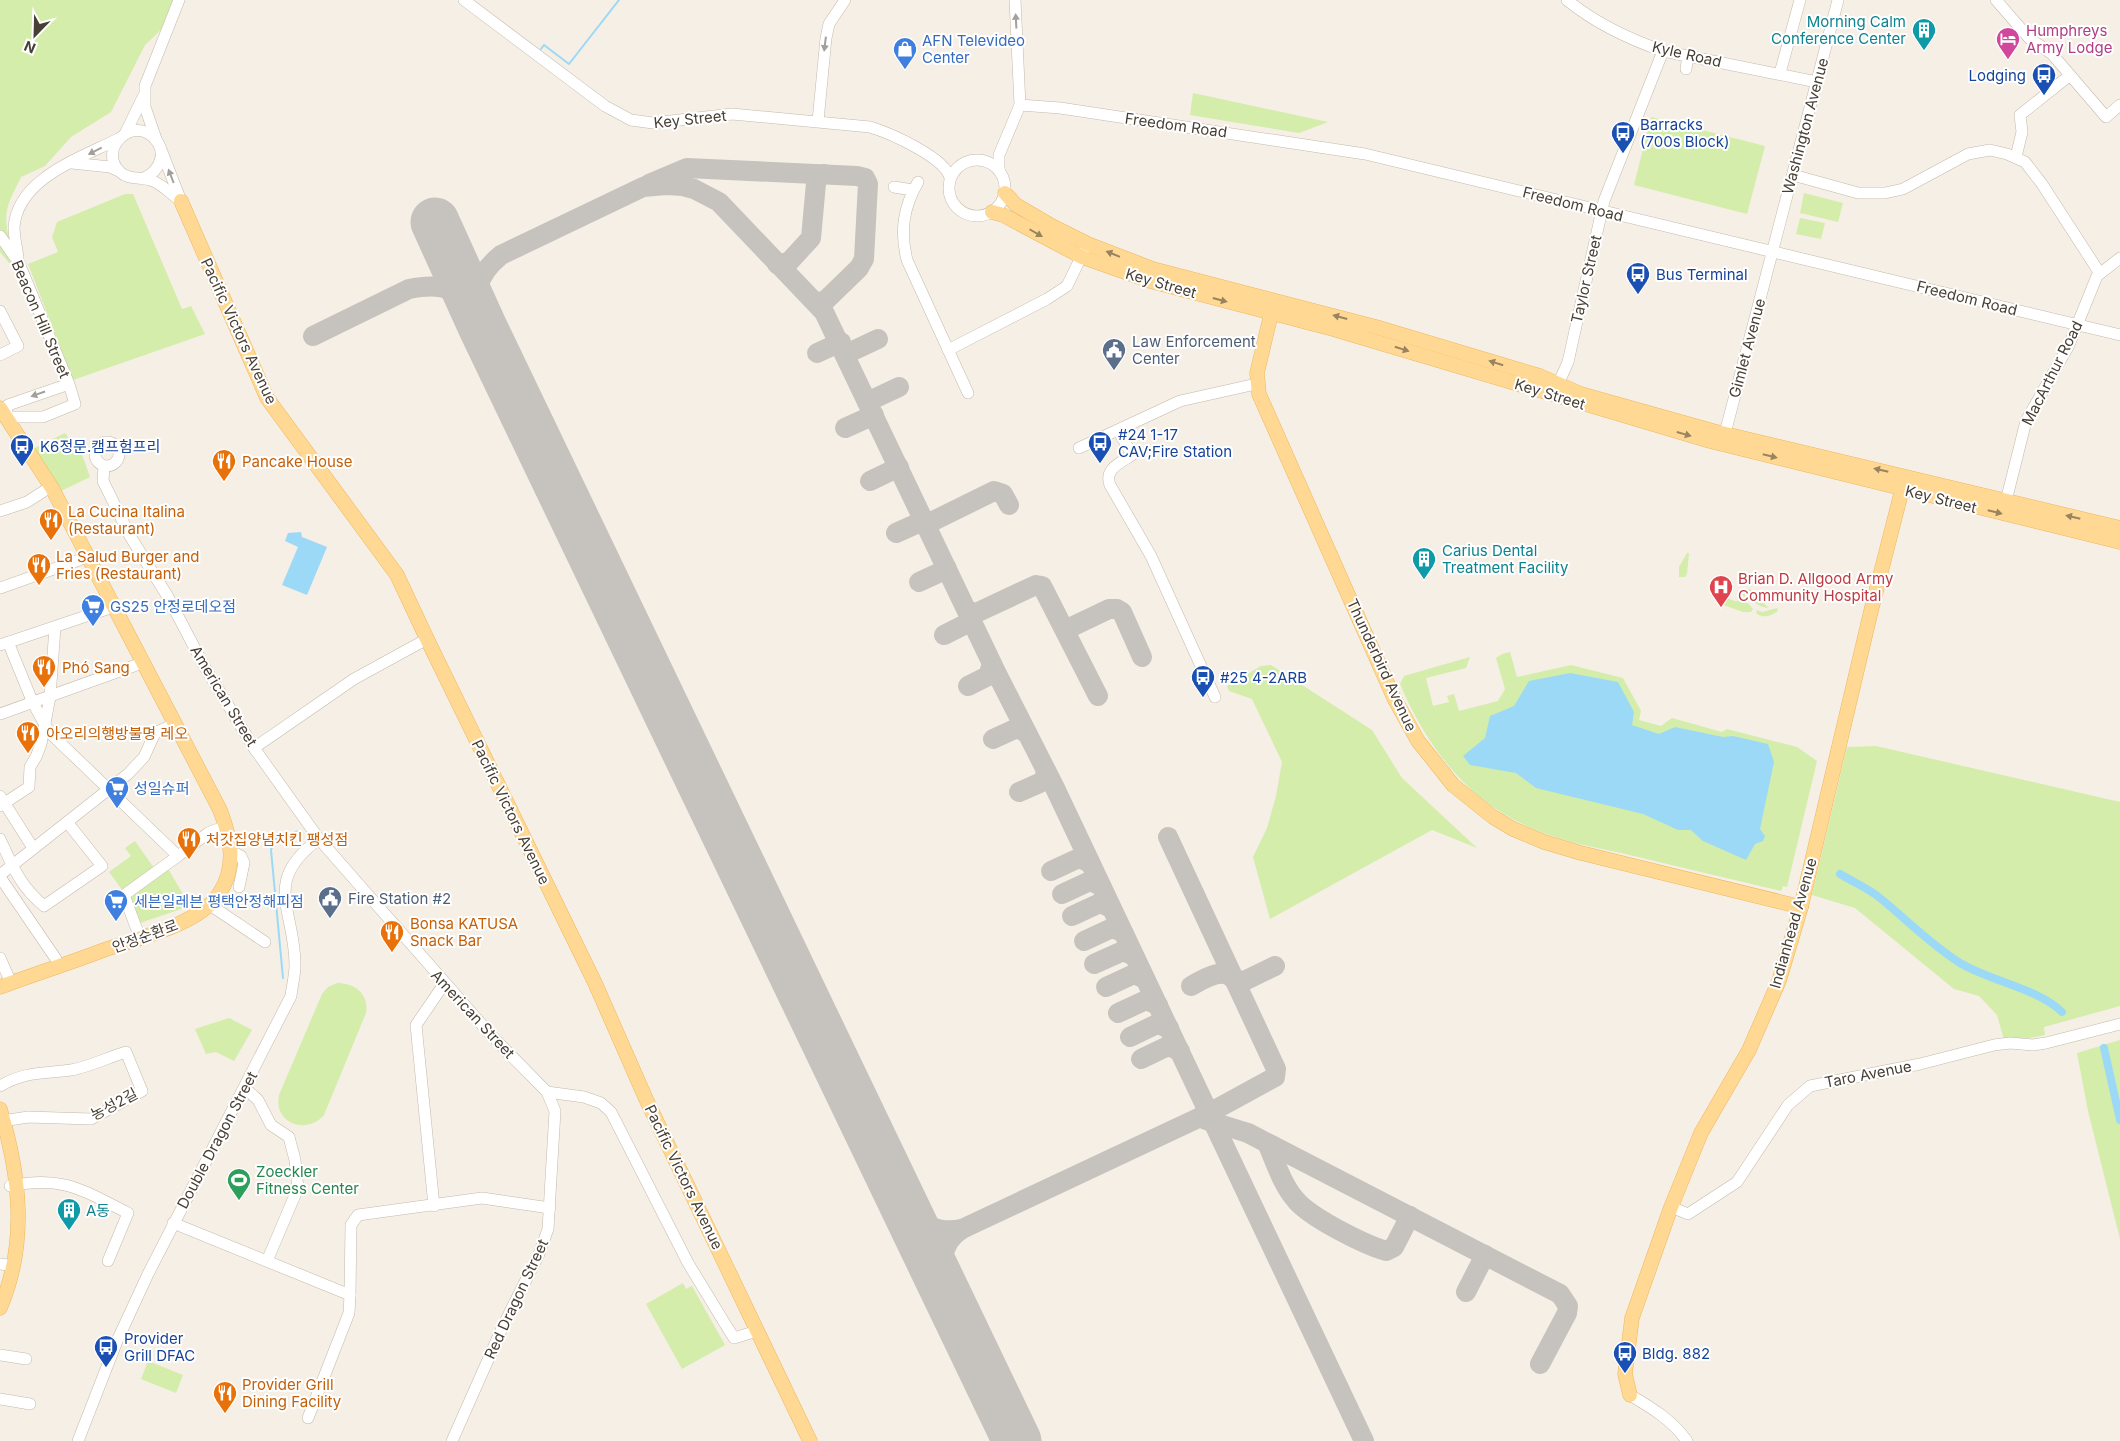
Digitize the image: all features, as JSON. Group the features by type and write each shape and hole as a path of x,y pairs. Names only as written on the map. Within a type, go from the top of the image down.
{"main road":[{"name":"Key Street","path":"1005,193 1016,205 1085,250"},
{"name":"Pacific Victors Avenue","path":"181,201 267,398 397,574 426,640 594,983 646,1098 810,1441"},
{"name":"Key Street","path":"992,212 1085,250 1150,281 1273,307 1356,336 1556,390 1581,394 1724,439 1904,482 2120,542"},
{"path":"1256,384 1273,307"},
{"name":"Thunderbird Avenue","path":"1256,384 1394,698 1421,745 1453,785 1492,817 1544,842 1801,907"},
{"name":"안정순환로","path":"1,416 9,434 44,492 79,560 109,608"},
{"name":"안정순환로","path":"1,416 52,488 109,608 223,827 232,852 224,883 219,894 210,905 185,921 56,959 5,981"},
{"name":"Key Street","path":"1904,482 2006,501 2120,528"},
{"name":"Indianhead Avenue","path":"1630,1395 1625,1374 1632,1318 1671,1207 1701,1133 1749,1050 1779,982 1801,907 1871,611 1904,482"},
{"name":"안정순환로","path":"5,981 139,934 192,909 213,890 223,860 223,827"},
{"path":"0,1289 7,1265 19,1236 14,1186 2,1115"},
{"path":"0,1138 14,1186"},
{"path":"0,1308 7,1265"}],"street":[{"path":"119,171 113,155 144,91 180,0"},
{"name":"Key Street","path":"464,0 604,106 631,120 654,123 732,114 870,127 886,132 945,167"},
{"path":"818,121 829,24 844,0"},
{"path":"957,168 945,167 950,178 950,195 959,210 975,216 992,212 1000,204 1005,193 1004,181 999,170 999,155 1020,105 1015,0"},
{"name":"Kyle Road","path":"1567,0 1585,14 1639,42 1663,51 1780,73 1817,82"},
{"path":"1780,73 1800,0"},
{"name":"Washington Avenue","path":"1772,252 1838,0"},
{"path":"1996,0 2029,38 2052,54 2106,117 2120,105"},
{"name":"Taylor Street","path":"1556,390 1568,362 1602,210 1663,51"},
{"path":"1686,70 1688,56"},
{"path":"2016,157 2022,132 2020,115 2070,76"},
{"path":"144,91 145,107 181,201"},
{"name":"Freedom Road","path":"1020,105 1060,108 1365,154 2120,335"},
{"path":"19,264 14,229 20,208 41,179 52,170 72,163 134,130 144,131 159,145 158,167 144,178"},
{"path":"1793,175 1858,192 1886,194 1904,189 1968,154 1990,150 2016,157 2025,162 2042,184 2099,272 2120,258"},
{"path":"950,178 957,168 971,160 986,161 999,155"},
{"path":"986,161 999,170"},
{"path":"72,163 110,166 130,178 144,178 155,182 181,201"},
{"path":"894,188 916,186 904,216 903,246 906,260 968,393"},
{"name":"Beacon Hill Street","path":"0,236 19,264 69,384 75,404 43,418 1,416"},
{"path":"948,350 1047,299 1067,286 1085,250"},
{"name":"Gimlet Avenue","path":"1724,439 1772,252"},
{"name":"MacArthur Road","path":"2006,501 2026,421 2061,360 2099,272"},
{"path":"0,311 18,346 0,356"},
{"path":"1,416 8,405 69,384"},
{"path":"1079,448 1180,401 1256,384"},
{"path":"1118,430 1132,455 1110,471 1107,478 1151,556 1216,696"},
{"name":"American Street","path":"104,466 103,481 119,516 168,597 203,664 254,748 319,839 444,984 491,1036 547,1092"},
{"path":"0,511 27,502 44,492"},
{"path":"0,588 79,560"},
{"path":"109,608 4,644 33,703 46,722 49,732 178,856"},
{"path":"33,848 2,802 28,787 30,767 36,757 46,722 50,697 55,627"},
{"path":"254,748 354,678 426,640"},
{"path":"0,714 139,664"},
{"path":"56,959 0,876 33,848 110,790 144,757 155,732 171,725"},
{"path":"0,839 29,894 44,906 102,866 67,822"},
{"path":"139,934 124,896 208,833 223,827"},
{"name":"Double Dragon Street","path":"78,1441 117,1341 173,1223 245,1088 291,996 295,966 285,897 287,875 298,856 319,839"},
{"path":"232,852 241,856 244,863 239,886"},
{"path":"210,905 265,942"},
{"path":"0,958 5,981"},
{"path":"434,1206 416,1025 444,984"},
{"name":"Taro Avenue","path":"1671,1207 1688,1214 1737,1182 1788,1105 1810,1086 1920,1064 1994,1045 2046,1043 2120,1024"},
{"name":"농성2길","path":"0,1086 16,1077 40,1071 72,1070 126,1052 142,1092 91,1119 2,1115"},
{"path":"245,1088 258,1100 271,1125 289,1138 295,1160 298,1188 267,1261"},
{"path":"547,1092 584,1097 601,1103 611,1112 688,1263 734,1338 757,1331"},
{"name":"Red Dragon Street","path":"452,1441 503,1326 539,1254 548,1229 555,1111 547,1092"},
{"path":"14,1186 43,1182 74,1185 128,1213 108,1261"},
{"path":"308,1418 349,1312 351,1225 358,1215 482,1198 550,1208"},
{"path":"173,1223 350,1294"},
{"path":"0,1355 26,1359"},
{"name":"Indianhead Avenue","path":"1630,1395 1656,1410 1679,1430 1687,1441"},
{"path":"0,1399 30,1404"}],"green space":[{"path":"0,0 175,0 165,26 145,45 111,112 71,137 45,166 21,177 9,202 6,217 8,234 19,275 0,252"},
{"path":"1193,93 1328,122 1299,133 1190,115"},
{"path":"1651,117 1765,146 1747,214 1634,185"},
{"path":"1804,193 1843,203 1838,222 1800,213"},
{"path":"125,194 133,194 182,309 191,306 205,334 73,380 28,264 58,252 52,237 57,222"},
{"path":"1800,218 1825,223 1821,239 1796,234"},
{"path":"65,433 83,457 90,477 59,492 31,450"},
{"path":"1687,553 1689,553 1687,574 1685,577 1679,577 1679,567"},
{"path":"1746,588 1752,590 1757,598 1769,608 1758,605 1741,595 1740,591"},
{"path":"1726,598 1735,601 1745,600 1753,609 1751,612 1743,612 1718,603"},
{"path":"1777,608 1778,611 1767,616 1761,616 1756,613 1757,610 1762,612"},
{"path":"1510,652 1517,677 1571,665 1623,678 1641,711 1639,720 1661,726 1672,718 1722,732 1727,729 1797,747 1817,761 1787,887 1783,886 1781,891 1549,835 1499,811 1477,795 1441,756 1412,710 1400,684 1404,676 1470,657 1466,668 1426,678 1433,706 1449,702 1447,696 1454,694 1459,711 1498,701 1505,689 1496,658"},
{"path":"1271,665 1372,730 1402,778 1477,848 1432,830 1270,919 1253,857 1267,828 1276,796 1282,762 1252,699 1229,691 1227,686 1261,666"},
{"path":"1876,746 2120,802 2120,1006 2044,1027 2045,1035 2004,1040 1997,1015 1979,996 1954,989 1855,908 1812,895 1847,747"},
{"path":"135,841 154,868 123,891 109,872 131,856 125,848"},
{"path":"167,867 190,906 140,923 129,899"},
{"path":"337,983 355,987 363,995 366,1013 324,1115 317,1121 309,1124 293,1123 281,1113 279,1095 322,994 328,987"},
{"path":"229,1018 252,1030 234,1061 216,1052 206,1054 195,1029"},
{"path":"2120,1040 2120,1239 2088,1111 2077,1053"},
{"path":"683,1283 686,1289 692,1286 725,1345 682,1369 646,1304"},
{"path":"148,1361 183,1375 176,1393 141,1379"}],"water":[{"path":"301,532 302,537 327,547 307,595 282,585 298,547 285,541 288,533"},
{"path":"1570,673 1618,682 1634,712 1632,725 1659,734 1675,727 1723,737 1733,736 1768,744 1774,762 1760,829 1765,836 1763,841 1755,844 1746,860 1703,841 1691,830 1678,830 1643,814 1536,788 1516,773 1470,765 1463,756 1485,738 1490,716 1514,706 1529,681"}],"waterway":[{"path":"541,49 544,45 569,64 619,0"},
{"path":"265,842 299,831"},
{"path":"274,841 271,850 283,978"},
{"path":"1840,874 1875,894 1929,940 1960,963 2041,997 2062,1012"},
{"path":"2104,1048 2120,1120"}],"taxiway":[{"path":"649,184 687,168 857,176 865,178 868,184 864,259 859,268 825,301 815,302"},
{"path":"777,264 789,262 811,238 816,183 819,176 824,174"},
{"path":"483,328 478,306 478,288 485,271 501,255 643,187 666,185 694,189 719,202 824,312 996,672 1054,786 1364,1441"},
{"path":"313,336 409,289 421,287 442,287 458,294 472,309 478,320"},
{"path":"846,354 878,339"},
{"path":"817,353 841,342"},
{"path":"867,402 899,387"},
{"path":"845,428 874,415"},
{"path":"870,481 899,467"},
{"path":"927,524 994,491 1003,494 1009,505"},
{"path":"896,533 925,520"},
{"path":"919,582 947,569"},
{"path":"968,611 976,613 1036,585 1042,586 1098,696"},
{"path":"1065,630 1109,609 1117,609 1122,612 1142,657"},
{"path":"944,635 972,621"},
{"path":"968,686 988,676 992,664"},
{"path":"993,739 1017,728 1027,733"},
{"path":"1019,792 1044,781 1046,771"},
{"path":"962,1229 1209,1113 1275,1077 1276,1069 1168,837"},
{"path":"1051,871 1079,858 1090,863"},
{"path":"1062,894 1090,881 1101,886"},
{"path":"1072,916 1100,903 1111,908"},
{"path":"1084,941 1112,928 1123,932"},
{"path":"1094,964 1123,951 1134,956"},
{"path":"1232,977 1242,982 1275,966"},
{"path":"1106,987 1134,974 1145,979"},
{"path":"1191,986 1212,975 1224,974 1229,975 1233,979"},
{"path":"1118,1013 1146,1000 1158,1005"},
{"path":"1130,1037 1157,1024 1169,1028"},
{"path":"1141,1059 1168,1046 1180,1051"},
{"path":"1206,1120 1248,1133 1560,1294 1568,1306 1567,1313 1540,1364"},
{"path":"1267,1143 1283,1179 1295,1199 1324,1222 1351,1236 1386,1251 1394,1247 1410,1216"},
{"path":"905,1205 923,1223 937,1229 962,1229 954,1235 945,1249 943,1274 946,1292"},
{"path":"1466,1292 1485,1255"}],"runway":[{"path":"435,222 483,328 1017,1441"}],"place":[{"name":"Morning Calm Conference Center","path":"1924,51"},
{"name":"Humphreys Army Lodge","path":"2008,60"},
{"name":"AFN Televideo Center","path":"905,70"},
{"name":"Lodging","path":"2044,96"},
{"name":"Barracks (700s Block)","path":"1623,154"},
{"name":"Bus Terminal","path":"1638,295"},
{"name":"Law Enforcement Center","path":"1114,371"},
{"name":"#24 1-17 CAV;Fire Station","path":"1100,464"},
{"name":"K6정문.캠프험프리","path":"22,467"},
{"name":"Pancake House","path":"224,482"},
{"name":"La Cucina Italina (Restaurant)","path":"51,541"},
{"name":"Carius Dental Treatment Facility","path":"1424,580"},
{"name":"La Salud Burger and Fries (Restaurant)","path":"39,586"},
{"name":"Brian D. Allgood Army Community Hospital","path":"1721,608"},
{"name":"GS25 안정로데오점","path":"93,627"},
{"name":"Phó Sang","path":"44,688"},
{"name":"#25 4-2ARB","path":"1203,698"},
{"name":"아오리의행방불명 레오","path":"28,754"},
{"name":"성일슈퍼","path":"117,809"},
{"name":"처갓집양념치킨 팽성점","path":"189,860"},
{"name":"Fire Station #2","path":"330,919"},
{"name":"세븐일레븐 평택안정해피점","path":"116,922"},
{"name":"Bonsa KATUSA Snack Bar","path":"392,953"},
{"name":"Zoeckler Fitness Center","path":"239,1201"},
{"name":"A동","path":"69,1231"},
{"name":"Provider Grill DFAC","path":"106,1368"},
{"name":"Bldg. 882","path":"1625,1374"},
{"name":"Provider Grill Dining Facility","path":"225,1414"}]}
